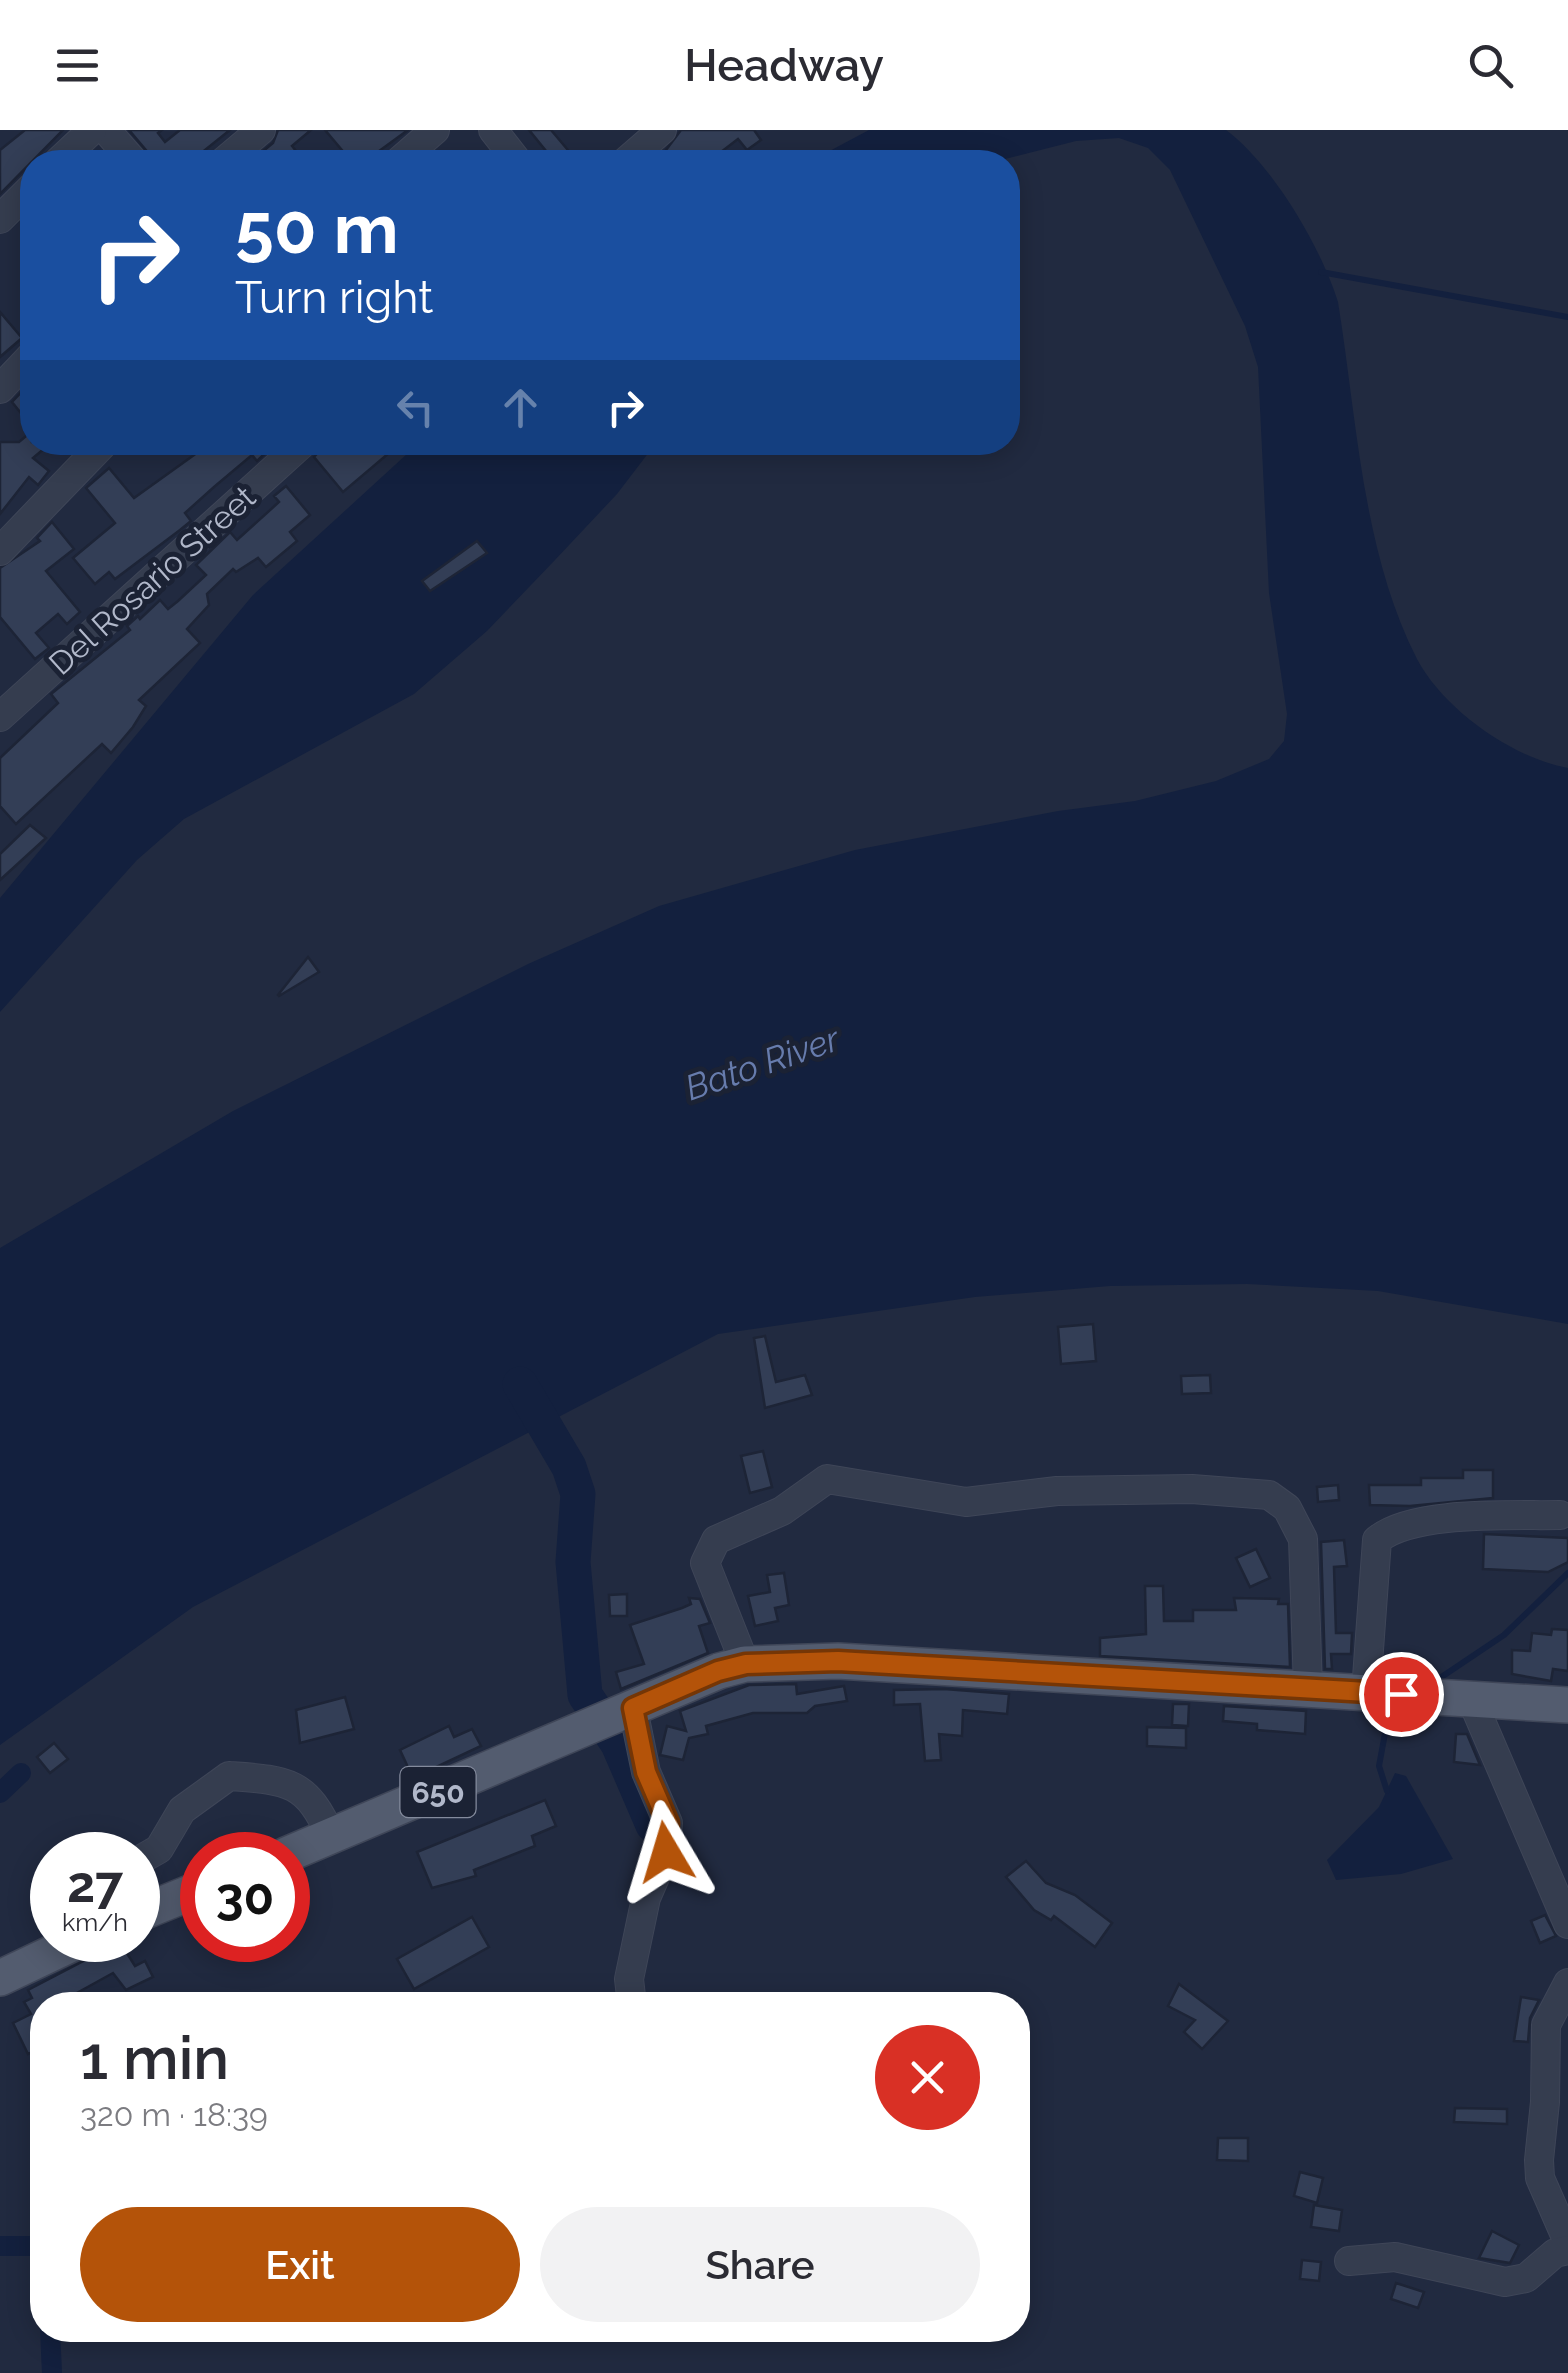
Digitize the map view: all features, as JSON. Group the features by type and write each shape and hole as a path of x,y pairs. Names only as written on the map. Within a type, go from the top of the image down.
{"main road":[{"name":"650","path":"310,1845 718,1671 746,1664 838,1661 1568,1705"},
{"path":"0,1978 34,1962"}],"street":[{"path":"71,150 92,130"},
{"path":"106,130 124,150"},
{"path":"238,150 261,130"},
{"path":"412,150 435,130"},
{"path":"493,130 509,150"},
{"path":"643,150 662,130"},
{"path":"0,218 20,199"},
{"path":"0,389 20,368"},
{"path":"0,551 92,455"},
{"name":"Del Rosario Street","path":"0,717 290,455"},
{"path":"746,1664 705,1562 716,1540 782,1511 826,1479 966,1502 1058,1491 1192,1489 1269,1495 1288,1508 1303,1539 1308,1688"},
{"path":"1366,1691 1377,1540 1390,1528 1461,1518 1560,1515"},
{"path":"1471,1698 1568,1924"},
{"path":"611,1718 646,1772 668,1823 666,1852 646,1898 629,1979 630,1992"},
{"path":"160,1848 182,1810 228,1776 286,1780 317,1803 331,1837"},
{"path":"1568,1983 1546,2025 1539,2160 1540,2178 1568,2242"},
{"path":"1348,2260 1395,2258 1504,2282 1526,2278 1555,2253 1568,2250"}],"water":[{"name":"Bato River","path":"869,130 1226,130 1261,163 1293,208 1320,257 1338,302 1373,529 1384,574 1417,659 1444,696 1482,729 1525,754 1568,768 1568,1324 1378,1291 1247,1284 1110,1286 975,1297 718,1334 193,1607 0,1745 0,1248 233,1111 528,964 659,906 855,850 1058,811 1135,801 1216,781 1269,759 1284,741 1287,714 1269,593 1258,367 1245,326 1170,170 1148,148 1119,138 1076,141 1020,155 1020,150 832,150"},
{"path":"406,455 647,455 617,494 487,631 414,694 184,819 137,860 0,1012 0,898 253,595"},
{"path":"1395,1773 1406,1776 1453,1859 1401,1874 1336,1880 1327,1860 1379,1807"}],"building":[{"path":"25,130 63,130 43,150 20,150 20,174 0,194 0,150"},
{"path":"129,130 162,130 158,133 165,142 180,130 230,130 205,150 146,150"},
{"path":"278,130 311,130 292,146 295,150 265,150 273,143"},
{"path":"325,130 408,130 380,150 342,150"},
{"path":"529,130 551,130 568,150 545,150"},
{"path":"681,130 754,130 761,140 747,150 738,139 724,150 666,150"},
{"path":"0,312 20,340 0,357"},
{"path":"20,394 20,412 12,402"},
{"path":"0,442 19,442 20,455 37,455 33,458 49,471 38,485 29,477 0,514"},
{"path":"194,455 252,455 185,513 191,521 115,579 109,572 95,584 73,558 115,523 86,488 109,468 134,498"},
{"path":"316,455 387,455 343,492"},
{"path":"286,486 310,515 290,532 297,541 266,567 258,558 236,572 233,569 207,594 209,605 187,629 200,643 139,700 146,706 133,727 111,753 102,744 16,824 0,806 0,758 58,703 51,694 130,630 127,626 138,616 140,619 160,600 168,609 178,601 206,575 196,565 230,532 237,540 279,502 274,496"},
{"path":"52,522 74,549 46,571 80,612 67,624 58,614 36,633 49,648 35,659 0,617 0,568 40,541 37,538"},
{"path":"477,541 487,553 430,591 422,581"},
{"path":"30,825 46,838 0,880 0,854"},
{"path":"308,957 319,972 279,996 278,995"},
{"path":"1093,1324 1096,1361 1061,1364 1058,1327"},
{"path":"765,1336 776,1382 805,1375 812,1395 765,1408 754,1338"},
{"path":"1210,1375 1211,1393 1182,1394 1181,1376"},
{"path":"763,1451 772,1487 750,1493 741,1456"},
{"path":"1463,1470 1493,1470 1493,1498 1410,1506 1370,1505 1369,1485 1421,1485 1421,1478 1463,1478"},
{"path":"1338,1485 1339,1500 1318,1502 1317,1487"},
{"path":"1484,1534 1568,1538 1568,1562 1548,1572 1483,1569"},
{"path":"1344,1540 1347,1566 1334,1567 1336,1633 1352,1633 1351,1654 1331,1654 1332,1669 1325,1669 1321,1542"},
{"path":"1256,1549 1270,1578 1250,1587 1236,1558"},
{"path":"784,1573 789,1605 775,1608 778,1621 755,1626 748,1596 770,1592 767,1575"},
{"path":"1145,1586 1163,1586 1164,1621 1193,1621 1193,1610 1236,1610 1234,1598 1279,1599 1278,1604 1288,1604 1290,1667 1100,1656 1100,1638 1146,1634"},
{"path":"627,1594 627,1616 610,1616 609,1595"},
{"path":"689,1598 700,1599 710,1623 699,1626 708,1653 621,1689 616,1672 644,1664 630,1625 691,1604"},
{"path":"1552,1629 1568,1630 1568,1671 1553,1669 1551,1681 1512,1674 1512,1650 1530,1651 1532,1633 1551,1635"},
{"path":"796,1684 797,1694 844,1686 847,1701 815,1706 807,1713 753,1713 706,1726 708,1734 689,1738 683,1760 660,1755 667,1726 686,1731 680,1711 749,1685"},
{"path":"894,1690 1009,1694 1007,1714 963,1710 962,1736 939,1734 941,1760 925,1761 920,1704 894,1705"},
{"path":"345,1697 354,1729 300,1743 296,1710"},
{"path":"1173,1704 1189,1704 1188,1726 1172,1725"},
{"path":"1224,1706 1306,1711 1305,1734 1257,1730 1257,1724 1223,1721"},
{"path":"449,1726 454,1737 472,1729 481,1746 413,1778 400,1750"},
{"path":"1147,1727 1186,1728 1186,1748 1147,1746"},
{"path":"1456,1734 1467,1734 1480,1765 1454,1762"},
{"path":"54,1743 68,1759 50,1773 37,1757"},
{"path":"545,1800 556,1826 532,1836 535,1846 474,1870 476,1876 432,1888 417,1852"},
{"path":"1026,1861 1046,1883 1075,1895 1112,1923 1095,1947 1054,1916 1051,1920 1034,1910 1006,1877"},
{"path":"1545,1915 1556,1936 1540,1943 1531,1921"},
{"path":"472,1917 489,1947 414,1989 397,1959"},
{"path":"82,1962 132,1962 135,1966 146,1962 153,1977 126,1990 113,1973 79,1992 30,1994 28,1990"},
{"path":"1179,1984 1228,2021 1202,2049 1184,2032 1195,2020 1168,2006"},
{"path":"1521,1997 1539,2000 1530,2018 1528,2042 1514,2041"},
{"path":"30,2014 30,2053 13,2023"},
{"path":"1455,2108 1507,2109 1507,2124 1454,2122"},
{"path":"1218,2138 1248,2138 1248,2161 1217,2160"},
{"path":"1300,2172 1323,2178 1317,2203 1294,2196"},
{"path":"1314,2205 1342,2210 1339,2231 1311,2227"},
{"path":"1492,2231 1519,2245 1510,2263 1479,2258"},
{"path":"1302,2260 1321,2262 1319,2281 1300,2279"},
{"path":"1396,2283 1424,2292 1418,2308 1391,2299"}],"waterway":[{"path":"1321,272 1568,317"},
{"path":"520,1384 569,1467 578,1494 573,1562 585,1695 618,1744 653,1825"},
{"path":"1434,1682 1504,1635 1568,1573"},
{"path":"1387,1791 1379,1766 1386,1728 1423,1723 1427,1713"},
{"path":"0,1793 21,1773"},
{"path":"0,2246 30,2246"},
{"path":"51,2342 52,2373"}],"route":[{"path":"666,1852 668,1823 646,1772 633,1708 718,1671 746,1664 838,1661 1401,1694"}]}
